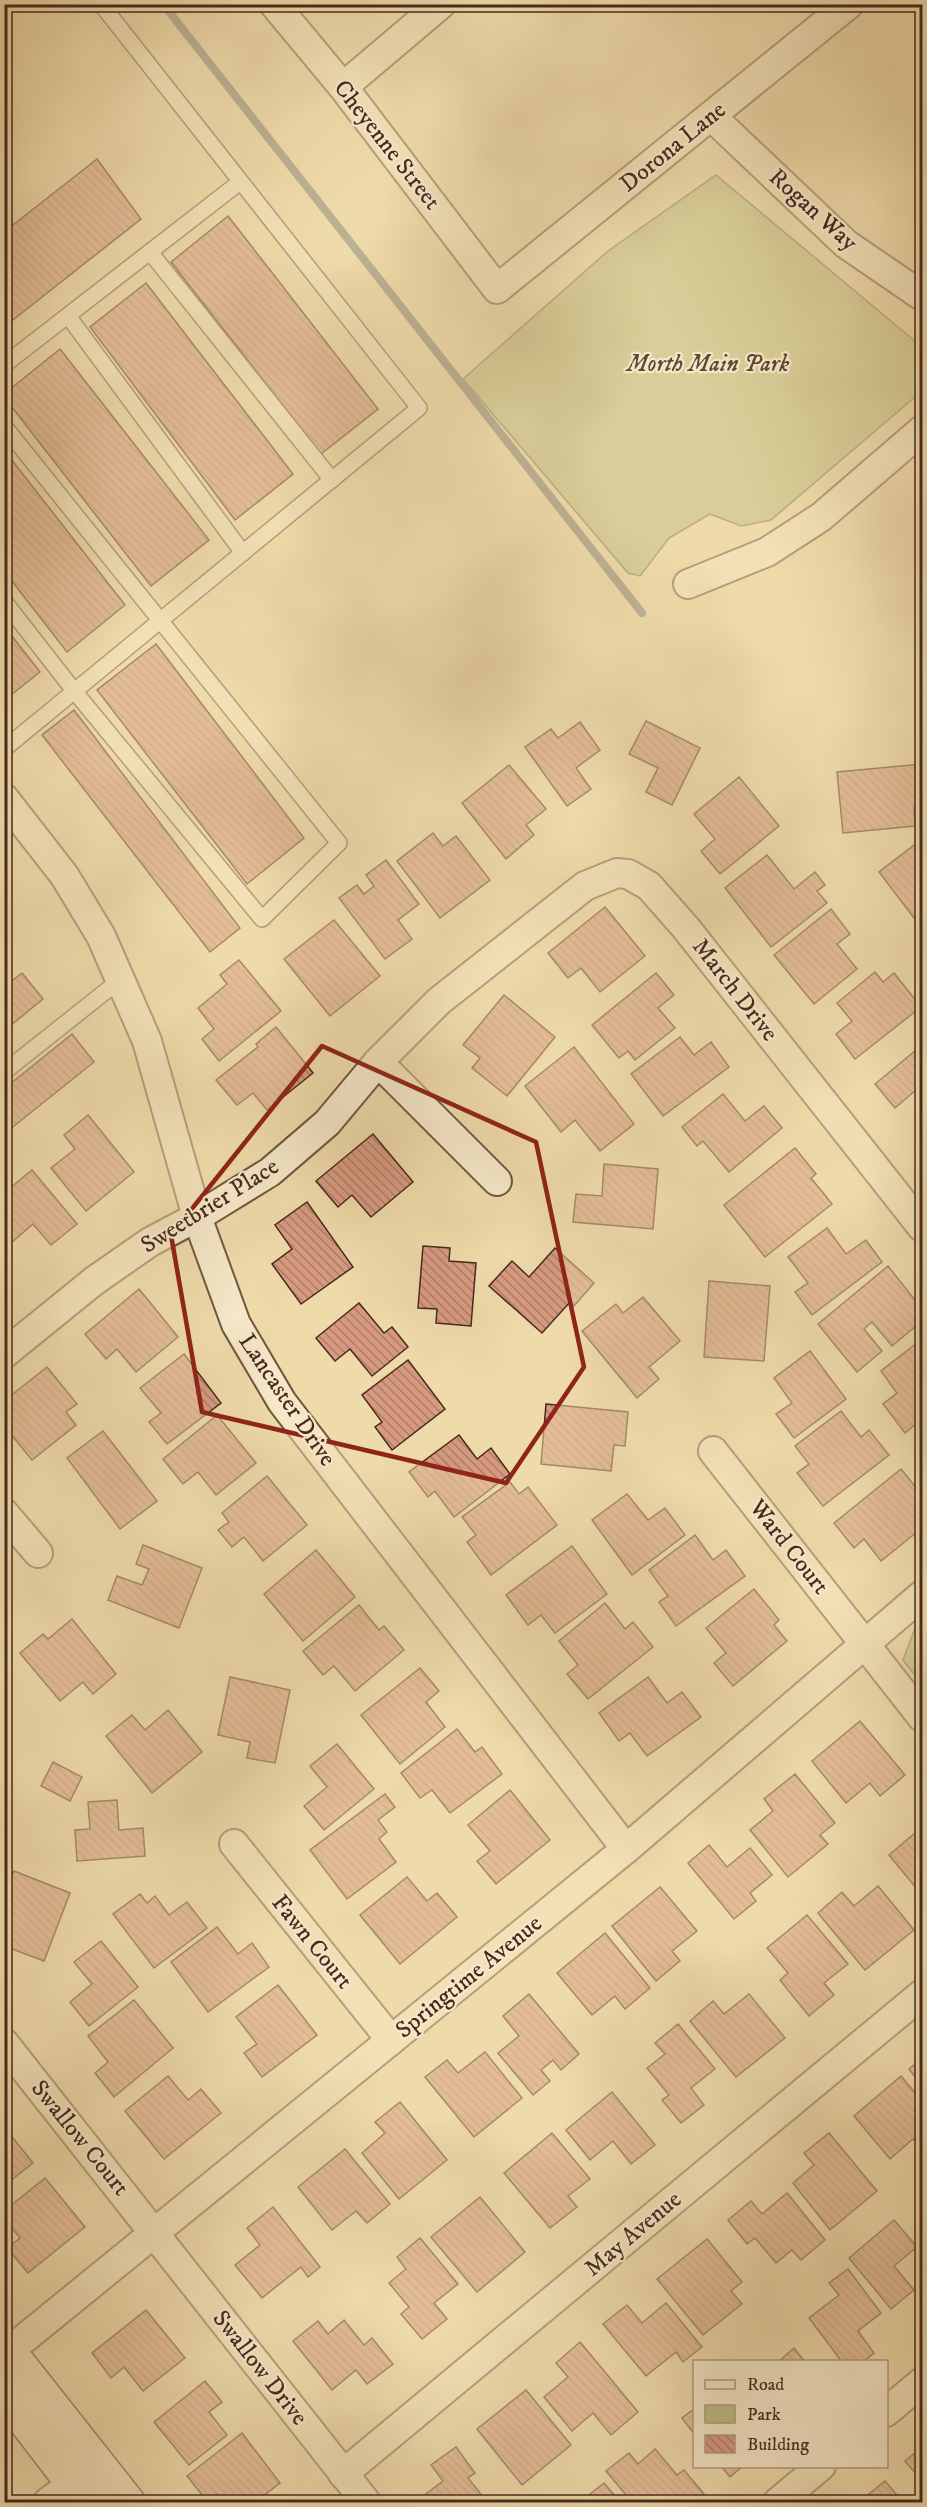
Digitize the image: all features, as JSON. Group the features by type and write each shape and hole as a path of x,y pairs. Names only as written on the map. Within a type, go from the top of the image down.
{"street":[{"name":"Cheyenne Street","path":"274,4 343,87 497,289"},
{"path":"343,87 441,4"},
{"name":"Dorona Lane","path":"497,289 849,4"},
{"name":"Rogan Way","path":"711,116 846,244 922,296"},
{"path":"688,584 768,552 821,517 922,430"},
{"name":"Lancaster Drive","path":"4,798 64,875 101,936 147,1041 197,1217 236,1324 282,1402 627,1850"},
{"name":"March Drive","path":"508,947 585,886 617,873 628,874 650,886 693,937 922,1227"},
{"name":"Sweetbrier Place","path":"4,1354 94,1281 150,1242 197,1217 270,1172 327,1123 378,1062 439,1001 508,947"},
{"path":"378,1062 497,1181"},
{"name":"Ward Court","path":"713,1451 922,1717"},
{"path":"4,1513 38,1553"},
{"name":"Springtime Avenue","path":"7,2348 155,2232 627,1850 922,1595"},
{"name":"Fawn Court","path":"234,1844 391,2040"},
{"name":"May Avenue","path":"343,2474 922,1994"},
{"name":"Swallow Court","path":"4,2043 155,2232"},
{"name":"Swallow Drive","path":"155,2232 366,2502"},
{"path":"7,2348 128,2502"},
{"path":"888,2410 922,2382"},
{"path":"4,2394 69,2496"},
{"path":"778,2502 819,2468"}],"lane":[{"path":"4,749 419,408 101,4"},
{"path":"4,365 240,182"},
{"path":"150,252 332,480"},
{"path":"68,315 243,553"},
{"path":"4,426 339,843 262,919 75,692 4,601"},
{"path":"4,1072 120,980"}],"highlighted area":[{"path":"322,1046 536,1142 584,1367 506,1483 202,1412 171,1235"}],"green space":[{"name":"Morth Main Park","path":"716,175 922,347 922,391 771,520 741,526 710,514 669,538 640,576 628,573 463,379 608,251"},
{"path":"922,1618 922,1684 903,1660 917,1623"}],"building":[{"path":"97,159 141,219 4,327 4,232"},
{"path":"228,216 378,409 321,454 171,262"},
{"path":"146,283 293,474 235,520 90,327"},
{"path":"60,349 209,540 151,586 4,397 4,394"},
{"path":"4,450 125,605 67,652 4,571"},
{"path":"4,626 40,672 11,695 4,687"},
{"path":"156,644 304,838 247,884 97,690"},
{"path":"74,710 240,928 210,952 42,735"},
{"path":"646,721 700,748 672,805 646,792 658,768 629,754"},
{"path":"580,722 600,750 576,768 591,789 567,806 525,747 551,729 558,738"},
{"path":"922,764 922,806 914,807 915,826 843,833 837,772"},
{"path":"509,765 546,809 526,825 534,835 506,859 462,803"},
{"path":"739,777 779,826 720,874 701,851 715,839 694,814"},
{"path":"433,833 443,846 456,836 490,880 440,918 397,861"},
{"path":"922,839 922,912 914,918 879,872"},
{"path":"767,855 794,889 815,872 825,885 817,891 827,903 771,947 725,888"},
{"path":"386,860 419,904 398,920 412,939 385,959 339,898 357,885 364,894 374,886 366,875"},
{"path":"605,907 645,956 600,992 581,968 568,978 548,953"},
{"path":"831,909 850,934 837,944 857,969 814,1004 774,955"},
{"path":"334,920 380,976 330,1016 284,959"},
{"path":"239,960 281,1011 219,1061 202,1039 214,1029 198,1008 227,984 220,975"},
{"path":"875,972 883,982 894,973 921,1007 855,1059 836,1034 852,1021 837,1003"},
{"path":"22,973 43,999 4,1031 4,987"},
{"path":"656,973 674,995 658,1008 675,1028 635,1060 628,1051 619,1058 592,1025"},
{"path":"504,995 555,1037 507,1096 472,1068 480,1058 463,1045"},
{"path":"276,1027 313,1073 267,1110 253,1093 237,1105 216,1080 258,1047 256,1044"},
{"path":"72,1034 94,1062 4,1134 4,1089"},
{"path":"680,1037 694,1055 711,1042 729,1067 663,1116 631,1074"},
{"path":"922,1045 922,1098 916,1090 895,1108 875,1084"},
{"path":"574,1047 634,1124 600,1151 575,1120 561,1132 525,1086"},
{"path":"723,1094 745,1121 764,1106 782,1128 729,1172 703,1141 697,1146 682,1127"},
{"path":"88,1115 134,1172 86,1211 51,1168 75,1149 64,1135"},
{"path":"373,1134 413,1182 371,1217 352,1195 338,1207 316,1181"},
{"path":"795,1148 816,1174 811,1178 832,1204 765,1257 724,1205"},
{"path":"604,1164 658,1169 653,1229 573,1222 576,1194 602,1196"},
{"path":"32,1170 77,1224 51,1245 33,1224 11,1243 4,1236 4,1193"},
{"path":"307,1202 353,1267 301,1304 272,1264 292,1249 275,1225"},
{"path":"827,1228 846,1254 866,1240 882,1262 812,1315 795,1292 808,1283 788,1257"},
{"path":"423,1246 450,1248 449,1261 476,1263 471,1326 436,1323 437,1309 418,1308"},
{"path":"555,1248 594,1283 574,1306 570,1302 542,1333 489,1286 512,1261 529,1277"},
{"path":"888,1266 922,1309 922,1321 892,1346 872,1322 864,1329 882,1351 857,1372 818,1324"},
{"path":"709,1281 770,1286 764,1361 704,1357"},
{"path":"139,1289 178,1337 136,1372 117,1349 106,1359 85,1334"},
{"path":"643,1297 680,1341 649,1367 659,1379 637,1398 582,1331 616,1304 623,1313"},
{"path":"359,1303 384,1333 392,1327 408,1347 372,1376 350,1349 335,1361 316,1338"},
{"path":"922,1339 922,1419 905,1433 883,1404 897,1393 881,1371"},
{"path":"810,1351 846,1399 794,1438 776,1414 792,1403 774,1378"},
{"path":"184,1354 221,1403 167,1444 149,1422 161,1413 140,1388"},
{"path":"408,1360 445,1409 392,1450 375,1427 382,1422 362,1395"},
{"path":"47,1367 77,1404 66,1412 76,1425 32,1460 4,1426 4,1401"},
{"path":"546,1404 628,1412 625,1446 614,1445 611,1471 541,1464"},
{"path":"841,1411 861,1437 869,1430 889,1455 823,1506 797,1473 809,1464 795,1446"},
{"path":"217,1415 256,1463 216,1495 198,1472 183,1484 163,1459"},
{"path":"103,1431 157,1501 120,1529 67,1458"},
{"path":"459,1435 477,1459 491,1448 510,1474 454,1517 435,1491 428,1497 409,1472"},
{"path":"901,1469 922,1495 920,1510 922,1528 881,1561 864,1539 854,1548 834,1523"},
{"path":"267,1476 307,1525 263,1561 244,1537 232,1547 218,1530 229,1522 222,1513"},
{"path":"510,1482 519,1494 528,1487 557,1525 491,1575 467,1542 476,1535 462,1517"},
{"path":"627,1494 648,1520 665,1508 685,1535 632,1575 592,1520"},
{"path":"695,1535 713,1560 726,1550 745,1576 676,1626 659,1602 668,1596 649,1570"},
{"path":"143,1545 202,1568 179,1628 108,1600 117,1576 142,1585 149,1569 136,1564"},
{"path":"572,1546 607,1594 555,1633 541,1615 528,1625 506,1595"},
{"path":"316,1550 355,1597 303,1641 264,1594"},
{"path":"754,1589 779,1620 774,1625 787,1641 733,1686 714,1663 726,1653 706,1628"},
{"path":"605,1603 625,1629 633,1622 653,1647 588,1699 567,1674 578,1665 559,1641"},
{"path":"359,1605 379,1630 384,1626 404,1650 355,1691 334,1666 323,1675 303,1651"},
{"path":"72,1619 116,1674 93,1694 83,1682 60,1701 20,1653 43,1634 48,1639"},
{"path":"420,1668 439,1691 426,1702 445,1727 400,1764 361,1715"},
{"path":"230,1677 290,1690 275,1763 247,1758 250,1742 218,1735"},
{"path":"648,1677 667,1703 682,1692 701,1717 647,1756 630,1733 619,1741 599,1713"},
{"path":"168,1710 202,1752 152,1793 106,1736 132,1715 145,1730"},
{"path":"860,1721 905,1775 880,1796 870,1783 846,1803 812,1761"},
{"path":"457,1729 475,1752 482,1747 502,1774 450,1813 432,1790 420,1798 401,1773"},
{"path":"337,1744 374,1789 324,1830 304,1806 327,1787 310,1766"},
{"path":"53,1762 82,1777 70,1801 41,1786"},
{"path":"795,1774 835,1823 820,1835 828,1844 788,1877 750,1830 773,1811 764,1799"},
{"path":"510,1790 550,1840 496,1884 477,1861 490,1851 468,1825"},
{"path":"385,1794 395,1807 378,1820 387,1832 379,1839 396,1862 347,1899 310,1850"},
{"path":"117,1800 119,1830 143,1828 145,1856 77,1861 75,1830 90,1829 88,1802"},
{"path":"922,1827 922,1895 889,1855"},
{"path":"709,1845 727,1867 750,1848 772,1875 750,1893 756,1901 734,1919 688,1863"},
{"path":"14,1871 70,1893 44,1961 4,1946 4,1894"},
{"path":"407,1877 427,1901 437,1893 457,1917 400,1964 360,1915"},
{"path":"878,1886 914,1930 865,1970 818,1913 842,1892 854,1906"},
{"path":"660,1887 697,1931 672,1951 680,1961 656,1981 612,1926"},
{"path":"140,1894 147,1903 155,1896 169,1915 187,1902 207,1928 154,1968 113,1914"},
{"path":"807,1915 848,1964 824,1983 834,1995 809,2016 780,1980 788,1973 767,1948"},
{"path":"217,1927 238,1954 252,1943 269,1967 208,2012 171,1962"},
{"path":"605,1933 650,1988 625,2009 615,1996 592,2015 557,1973"},
{"path":"101,1941 138,1987 89,2026 70,2002 92,1984 74,1962"},
{"path":"278,1985 317,2035 262,2077 244,2053 257,2044 236,2017"},
{"path":"529,1994 579,2054 561,2070 553,2060 541,2070 550,2081 533,2095 498,2053 519,2036 503,2016"},
{"path":"749,1994 785,2038 736,2077 690,2021 713,2001 724,2014"},
{"path":"134,2000 173,2048 114,2097 95,2073 108,2062 88,2036"},
{"path":"678,2024 715,2069 691,2088 704,2105 681,2123 662,2100 669,2095 647,2068 665,2054 655,2043"},
{"path":"485,2052 522,2098 474,2137 425,2077 447,2060 458,2073"},
{"path":"922,2058 922,2086 909,2069"},
{"path":"168,2076 188,2100 201,2089 221,2113 164,2159 125,2111"},
{"path":"901,2076 922,2101 922,2150 913,2139 890,2159 854,2116"},
{"path":"612,2092 655,2145 631,2164 613,2141 590,2160 566,2130"},
{"path":"400,2102 447,2160 399,2199 362,2153 385,2133 375,2122"},
{"path":"4,2127 33,2163 4,2186"},
{"path":"552,2133 590,2179 568,2196 577,2207 550,2228 504,2173"},
{"path":"829,2133 877,2191 830,2230 793,2183 814,2165 804,2153"},
{"path":"345,2149 390,2204 367,2223 356,2211 332,2230 298,2187"},
{"path":"45,2178 85,2227 28,2273 7,2248 20,2238 4,2218 4,2211"},
{"path":"787,2193 825,2240 801,2260 792,2250 776,2263 755,2238 747,2244 728,2220 751,2201 762,2214"},
{"path":"480,2197 525,2252 477,2292 431,2237"},
{"path":"273,2207 320,2267 308,2277 301,2267 262,2298 235,2265 260,2245 247,2228"},
{"path":"894,2220 917,2247 894,2266 914,2290 891,2309 849,2258"},
{"path":"420,2238 458,2284 434,2303 447,2319 422,2339 401,2314 409,2307 389,2283 406,2269 397,2257"},
{"path":"707,2239 742,2282 731,2291 742,2304 703,2335 657,2279"},
{"path":"848,2269 881,2313 858,2331 874,2353 865,2360 840,2360 809,2318 839,2295 829,2283"},
{"path":"666,2303 702,2347 683,2362 676,2352 646,2376 603,2324 627,2305 642,2323"},
{"path":"146,2310 185,2358 143,2391 124,2367 111,2378 92,2353"},
{"path":"344,2320 364,2345 372,2338 393,2364 367,2384 356,2370 332,2390 293,2341 318,2321 328,2334"},
{"path":"580,2342 638,2412 611,2435 593,2413 572,2431 544,2397 568,2377 556,2363"},
{"path":"794,2348 803,2360 780,2360"},
{"path":"205,2381 222,2402 209,2412 227,2435 189,2465 154,2422"},
{"path":"526,2390 571,2445 522,2485 477,2429"},
{"path":"693,2410 693,2433 682,2418"},
{"path":"242,2433 280,2483 255,2502 223,2502 217,2494 207,2501 187,2476"},
{"path":"456,2447 475,2473 468,2478 487,2502 422,2502 419,2499 443,2481 431,2465"},
{"path":"922,2447 922,2481 905,2461"},
{"path":"655,2449 677,2475 684,2470 704,2494 694,2502 673,2502 668,2496 660,2502 632,2502 606,2471 629,2453 638,2464"},
{"path":"723,2468 741,2468 730,2477"},
{"path":"885,2481 903,2502 866,2502 863,2499"},
{"path":"604,2483 620,2502 580,2502"}],"waterway":[{"path":"163,4 642,613"}]}
